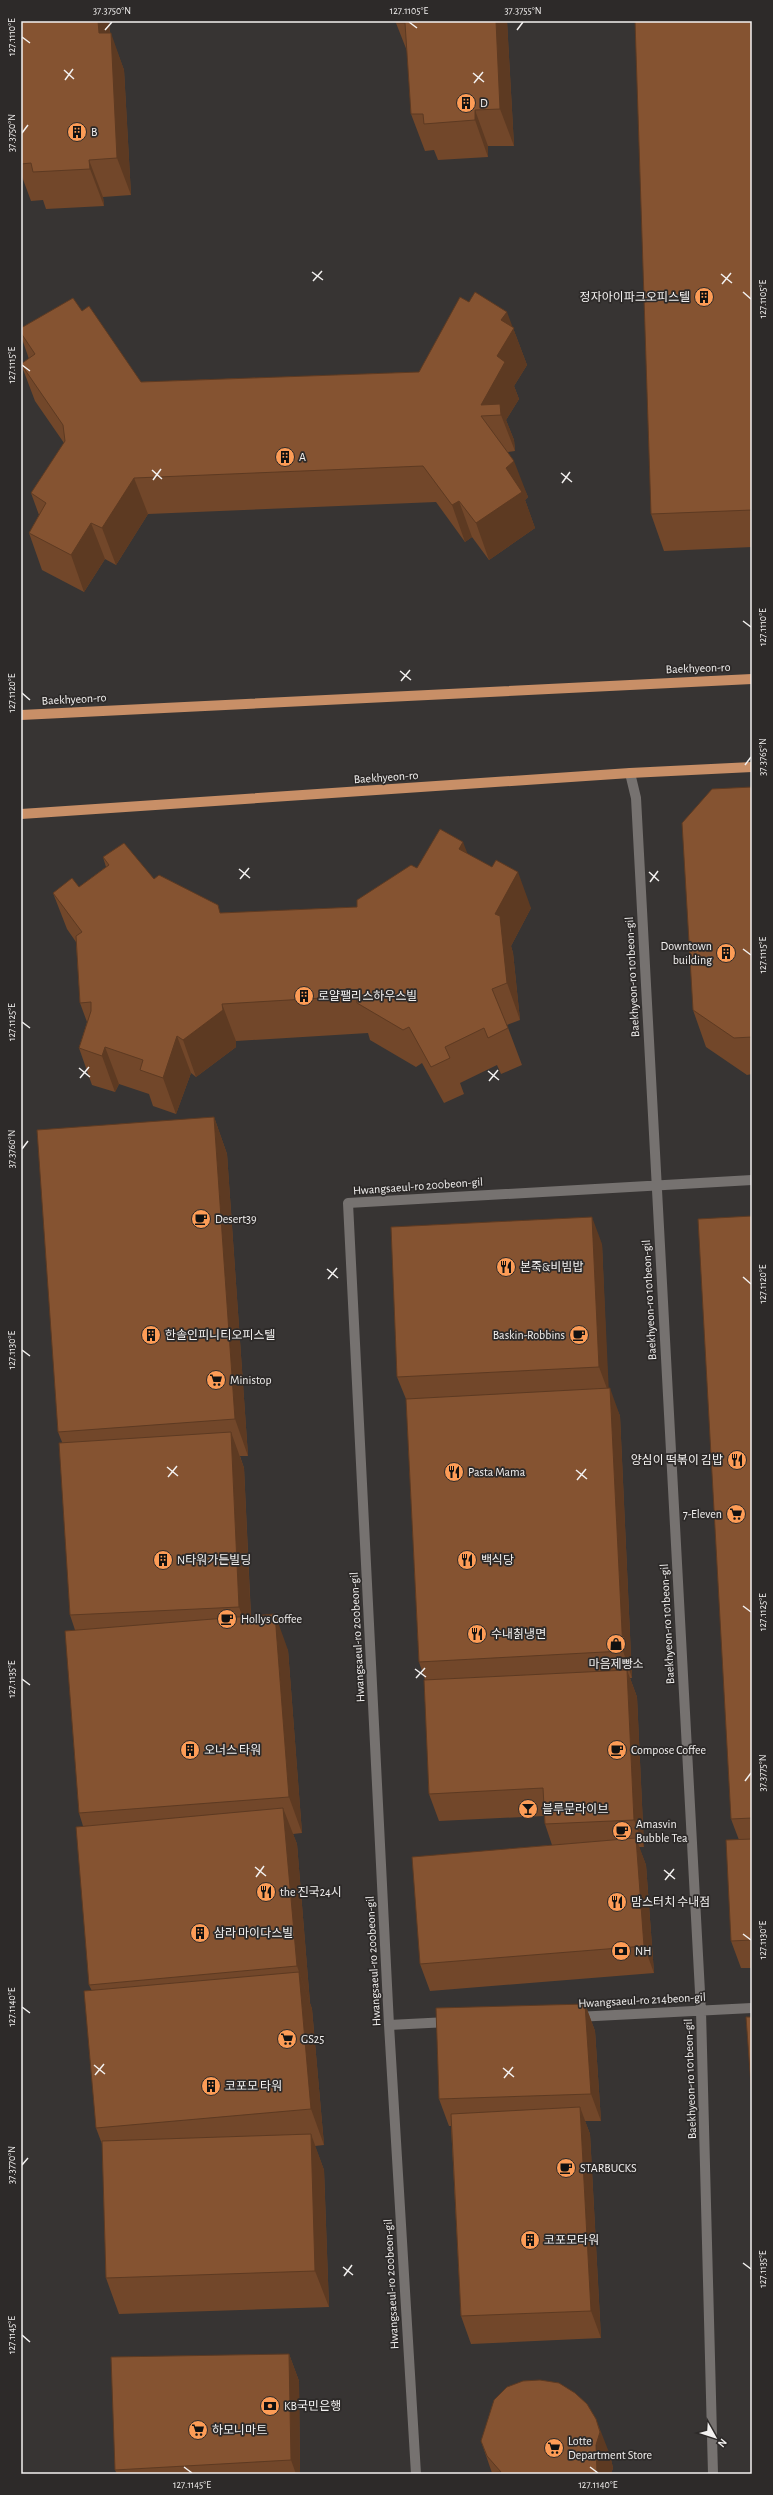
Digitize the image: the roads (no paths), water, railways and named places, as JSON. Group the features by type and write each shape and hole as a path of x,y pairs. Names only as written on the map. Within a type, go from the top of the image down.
{"main road":[{"name":"Baekhyeon-ro","path":"21,715 752,679"},
{"name":"Baekhyeon-ro","path":"21,814 630,773 752,767"}],"street":[{"name":"Baekhyeon-ro 101beon-gil","path":"630,773 636,798 701,2011 713,2474"},
{"name":"Hwangsaeul-ro 200beon-gil","path":"416,2474 389,2025 348,1202 656,1184 752,1180"},
{"name":"Hwangsaeul-ro 214beon-gil","path":"568,2017 752,2008"},
{"path":"389,2025 459,2022"}],"place":[{"name":"D","path":"466,103"},
{"name":"B","path":"77,132"},
{"name":"정자아이파크오피스텔","path":"704,297"},
{"name":"A","path":"285,457"},
{"name":"Downtown building","path":"726,953"},
{"name":"로얄팰리스하우스빌","path":"304,996"},
{"name":"Desert39","path":"201,1219"},
{"name":"본죽&비빔밥","path":"506,1267"},
{"name":"한솔인피니티오피스텔","path":"151,1335"},
{"name":"Baskin-Robbins","path":"579,1335"},
{"name":"Ministop","path":"216,1380"},
{"name":"양심이 떡볶이 김밥","path":"737,1460"},
{"name":"Pasta Mama","path":"454,1472"},
{"name":"7-Eleven","path":"736,1514"},
{"name":"N타워가든빌딩","path":"163,1560"},
{"name":"백식당","path":"467,1560"},
{"name":"Hollys Coffee","path":"227,1619"},
{"name":"수내칡냉면","path":"477,1634"},
{"name":"마음제빵소","path":"616,1644"},
{"name":"오너스 타워","path":"190,1750"},
{"name":"Compose Coffee","path":"617,1750"},
{"name":"블루문라이브","path":"528,1809"},
{"name":"Amasvin Bubble Tea","path":"622,1831"},
{"name":"the 진국24시","path":"266,1892"},
{"name":"맘스터치 수내점","path":"617,1902"},
{"name":"삼라 마이다스빌","path":"200,1933"},
{"name":"NH","path":"621,1951"},
{"name":"GS25","path":"287,2039"},
{"name":"코포모 타워","path":"211,2086"},
{"name":"STARBUCKS","path":"566,2168"},
{"name":"코포모타워","path":"530,2240"},
{"name":"KB국민은행","path":"270,2406"},
{"name":"하모니마트","path":"198,2430"},
{"name":"Lotte Department Store","path":"554,2448"}]}
